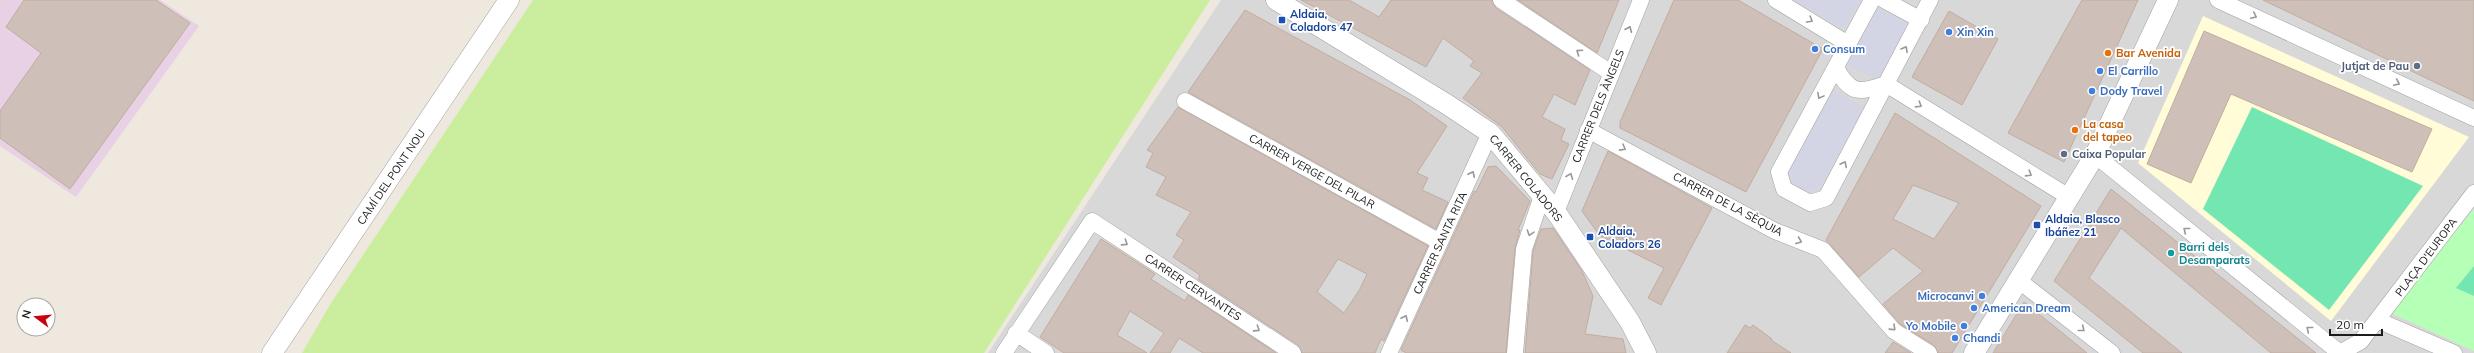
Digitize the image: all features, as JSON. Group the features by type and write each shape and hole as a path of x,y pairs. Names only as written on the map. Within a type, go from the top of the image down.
{"street":[{"name":"CAMÍ DEL PONT NOU","path":"272,353 509,0"},
{"name":"CARRER COLADORS","path":"1276,0 1448,104 1490,133 1556,212 1630,322 1645,352"},
{"path":"1501,0 1611,73"},
{"name":"CARRER DELS ÀNGELS","path":"1556,212 1641,0"},
{"path":"1776,0 1848,44"},
{"path":"1872,0 1779,172 1784,189 1810,203 1826,198 1921,20 1930,0"},
{"path":"1884,0 1921,20"},
{"path":"1974,353 2095,155 2168,0"},
{"path":"2218,0 2474,118"},
{"path":"1836,68 1843,81 1854,89 1864,92 1886,84"},
{"path":"1886,84 2069,197"},
{"name":"CARRER VERGE DEL PILAR","path":"1185,101 1440,242"},
{"name":"CARRER DE LA SÈQUIA","path":"1588,130 1775,231 1823,250 1894,331 1929,353"},
{"name":"CARRER SANTA RITA","path":"1389,353 1490,133"},
{"path":"2095,155 2340,353"},
{"name":"PLAÇA D'EUROPA","path":"2340,353 2360,341 2474,193"},
{"path":"1515,353 1524,249 1542,196"},
{"name":"CARRER CERVANTES","path":"1016,333 1092,221 1293,353"},
{"path":"2018,280 2112,353"},
{"path":"2377,320 2454,353"},
{"path":"1004,353 1016,333 1046,353"}],"shaded area":[{"path":"0,0 160,0 199,26 76,197 0,146"},
{"path":"1221,0 2474,0 2474,353 988,353"},
{"path":"1793,0 1861,0 1844,29"},
{"path":"1878,7 1909,23 1878,81 1847,64"},
{"path":"2203,16 2469,137 2331,321 2138,163"},
{"path":"1832,90 1864,107 1819,190 1809,191 1800,188 1792,181 1788,171"}],"green space":[{"path":"533,0 1210,0 984,353 302,353 331,303"},
{"path":"2252,107 2423,186 2329,310 2203,209"},
{"path":"2474,209 2474,351 2389,312"},
{"path":"2474,266 2474,296 2456,288"}],"building":[{"path":"24,0 156,0 190,23 70,189 0,138 0,111 41,53 6,27"},
{"path":"1301,0 1349,0 1379,17 1391,0 1492,0 1496,8 1590,70 1575,105 1554,94 1542,117 1565,129 1561,140 1569,144 1552,179 1540,174 1501,126 1463,98 1482,73 1470,66 1474,61 1443,38 1426,67"},
{"path":"1518,0 1619,0 1597,53"},
{"path":"1674,0 1738,0 1823,49 1746,192 1620,128 1620,122"},
{"path":"2082,0 2138,0 2064,162 2008,133"},
{"path":"2263,0 2474,0 2474,101"},
{"path":"1245,10 1410,100 1447,126 1417,173 1428,178 1422,190 1448,202 1436,229 1188,92"},
{"path":"1949,11 1998,39 1962,105 1912,77"},
{"path":"2204,31 2432,129 2412,172 2231,94 2191,183 2147,164"},
{"path":"1178,107 1428,246 1384,341 1381,339 1375,353 1302,353 1298,345 1198,279 1200,275 1173,257 1184,240 1176,235 1191,212 1156,195 1166,177 1146,167 1153,153 1147,150","holes":["1338,259 1367,274 1360,289 1344,313 1317,292"]},
{"path":"1895,113 2041,206 1952,353 1938,353 1934,345 1900,324 1883,304 1923,271 1893,248 1859,277 1826,240","holes":["1913,185 1959,203 1934,239 1893,219"]},
{"path":"1608,151 1712,208 1661,305 1648,298 1664,268 1600,236 1582,211"},
{"path":"1496,166 1530,201 1518,230 1520,230 1515,248 1506,353 1406,353 1401,350 1474,191 1476,192 1488,167"},
{"name":"Barri dels Desamparats","path":"2111,189 2316,353 2271,353 2121,228 2089,278 2182,353 2143,353 2054,281"},
{"path":"1553,228 1582,271 1593,296 1585,334 1623,339 1626,353 1525,353 1533,251 1541,229"},
{"path":"1101,239 1155,274 1151,279 1185,301 1188,295 1276,353 1203,353 1179,338 1170,353 1150,353 1164,333 1130,311 1117,335 1147,353 1064,353 1040,337"},
{"path":"2024,302 2065,335 2087,353 1993,353"},
{"path":"1745,325 1750,328 1753,325 1772,339 1771,340 1791,353 1727,353"},
{"path":"1893,342 1911,353 1885,353"}],"place":[{"name":"Aldaia, Coladors 47","path":"1282,20"},
{"name":"Xin Xin","path":"1949,32"},
{"name":"Consum","path":"1815,49"},
{"name":"Bar Avenida","path":"2108,53"},
{"name":"Jutjat de Pau","path":"2417,66"},
{"name":"El Carrillo","path":"2100,71"},
{"name":"Dody Travel","path":"2092,91"},
{"name":"La casa del tapeo","path":"2075,130"},
{"name":"Caixa Popular","path":"2064,154"},
{"name":"Aldaia, Blasco Ibáñez 21","path":"2037,225"},
{"name":"Aldaia, Coladors 26","path":"1590,237"},
{"name":"Barri dels Desamparats","path":"2171,253"},
{"name":"Microcanvi","path":"1982,296"},
{"name":"American Dream","path":"1974,308"},
{"name":"Yo Mobile","path":"1964,326"},
{"name":"Chandi","path":"1955,338"}]}
